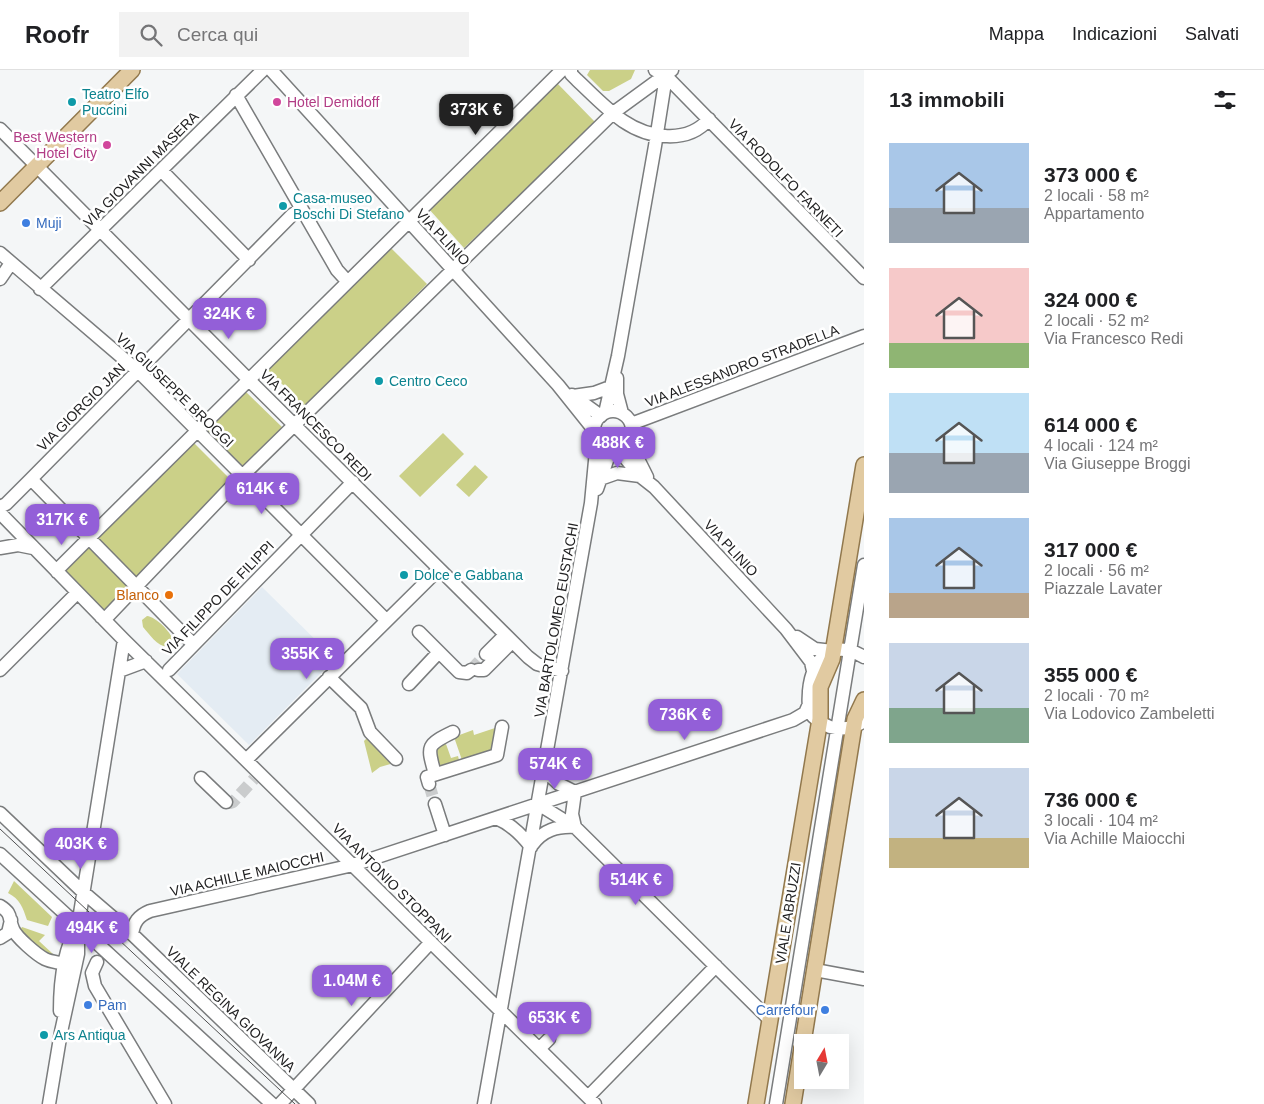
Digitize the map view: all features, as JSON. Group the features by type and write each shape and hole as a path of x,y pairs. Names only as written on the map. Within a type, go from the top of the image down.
{"main road":[{"path":"0,203 132,70"},
{"name":"VIALE ABRUZZI","path":"756,1104 820,722 820,688 833,651 864,465"},
{"path":"804,1034 861,723 856,716 864,700"},
{"path":"794,1104 796,1089"}],"street":[{"name":"VIA GIOVANNI MASERA","path":"40,290 263,70"},
{"path":"57,572 248,379 561,72 571,74 625,123 657,135 686,135 709,120"},
{"path":"101,617 107,616 294,425 612,113 664,72"},
{"name":"VIA RODOLFO FARNETI","path":"664,72 864,278"},
{"name":"VIA BARTOLOMEO EUSTACHI","path":"484,1104 591,503 597,421 603,414 618,356 657,135 664,72"},
{"name":"VIA PLINIO","path":"278,75 558,385 596,435"},
{"path":"236,95 337,270 347,281"},
{"name":"VIA FRANCESCO REDI","path":"0,129 509,638 537,664 562,671"},
{"path":"161,170 249,260"},
{"name":"VIA GIORGIO JAN","path":"1,516 6,504 292,215 302,209"},
{"name":"VIA GIUSEPPE BROGGI","path":"0,254 40,290 138,371 386,620"},
{"path":"0,279 11,263"},
{"name":"VIA ALESSANDRO STRADELLA","path":"631,424 861,340"},
{"name":"VIA BARTOLOMEO EUSTACHI","path":"618,356 617,394 622,414"},
{"name":"VIA PLINIO","path":"558,385 603,414"},
{"path":"573,396 594,393 610,387"},
{"path":"596,435 602,445 614,448 628,441 632,433 631,424 626,416 612,411 603,414"},
{"name":"VIA PLINIO","path":"628,441 654,487"},
{"name":"VIA PLINIO","path":"614,448 640,476 654,487 786,629 811,662 813,671"},
{"name":"VIA BARTOLOMEO EUSTACHI","path":"591,503 614,448"},
{"path":"600,479 617,473 640,476"},
{"path":"32,479 140,582 193,644"},
{"name":"VIA FILIPPO DE FILIPPI","path":"168,676 193,644 353,482"},
{"name":"VIA ANTONIO STOPPANI","path":"1,516 124,640 146,661 168,676 246,760 257,776 353,865 592,1100"},
{"path":"0,548 18,546 33,548"},
{"name":"VIALE ABRUZZI","path":"776,1104 864,565"},
{"path":"246,760 439,569"},
{"path":"0,670 77,593"},
{"name":"VIA PLINIO","path":"786,629 811,648 833,651"},
{"path":"418,632 459,672 467,673 474,670 484,670 509,638"},
{"path":"486,654 509,638"},
{"path":"49,1104 61,1032 74,978 79,946 78,926 124,640"},
{"path":"861,723 837,728 820,722 812,715 809,704 813,671 823,656 833,651 850,651 864,657"},
{"path":"408,684 438,652"},
{"path":"119,671 146,661"},
{"path":"329,677 361,708 370,732 396,759"},
{"name":"VIA ACHILLE MAIOCCHI","path":"132,934 135,922 142,914 150,911 353,865 793,720 805,713 809,704"},
{"path":"453,732 434,741 431,745 429,754 432,779 497,755 502,727"},
{"path":"544,770 559,784 575,792 572,814 575,827"},
{"path":"201,778 226,802"},
{"path":"435,804 445,835"},
{"path":"538,804 575,827 770,1020"},
{"path":"0,813 84,892"},
{"path":"496,818 517,831 531,847 539,836 546,832 563,827 575,827"},
{"path":"0,854 272,1104"},
{"name":"VIALE REGINA GIOVANNA","path":"84,892 132,934 309,1104"},
{"path":"0,906 8,913 14,932 39,955 65,964"},
{"path":"0,938 8,933 11,920"},
{"path":"61,1032 60,1006 65,964 70,941 78,926"},
{"path":"280,1104 430,942"},
{"path":"74,978 85,966 114,958"},
{"path":"97,962 92,973 94,986 166,1104"},
{"path":"592,1100 716,966"},
{"path":"815,970 864,978"},
{"path":"539,1049 549,1039"}],"shaded area":[{"path":"262,587 335,659 249,745 177,674"}],"green space":[{"path":"590,70 635,70 631,79 609,91 603,91 587,75"},
{"path":"557,83 595,122 464,248 428,208"},
{"path":"389,246 427,284 305,407 267,369"},
{"path":"245,391 283,428 244,467 206,430"},
{"path":"443,433 464,454 420,497 399,476"},
{"path":"194,443 231,480 105,614 62,570"},
{"path":"475,465 488,477 469,497 456,485"},
{"path":"36,504 56,521 60,528 57,534 45,531 30,516 29,509"},
{"path":"147,616 162,625 169,633 173,640 170,646 158,643 143,627 142,620"},
{"path":"498,727 493,754 463,763 454,737 473,730 474,735"},
{"path":"368,737 394,763 380,767 372,773 364,741"},
{"path":"446,744 451,758 458,756 460,764 437,771 434,748"},
{"path":"14,881 52,917 48,926 27,920 18,901 8,893"},
{"path":"22,927 45,935 39,941 53,954 52,958 46,956 20,930"}],"tunnel":[{"path":"471,670 486,654"},
{"path":"226,802 233,802 254,779"},
{"path":"429,784 435,804"}],"tram line":[{"path":"0,829 295,1104"}],"place":[{"name":"Teatro Elfo Puccini","path":"72,102"},
{"name":"Hotel Demidoff","path":"277,102"},
{"name":"Best Western Hotel City","path":"107,145"},
{"name":"Casa-museo Boschi Di Stefano","path":"283,206"},
{"name":"Muji","path":"26,223"},
{"name":"Centro Ceco","path":"379,381"},
{"name":"Dolce e Gabbana","path":"404,575"},
{"name":"Blanco","path":"169,595"},
{"name":"Pam","path":"88,1005"},
{"name":"Carrefour","path":"825,1010"},
{"name":"Ars Antiqua","path":"44,1035"}]}
